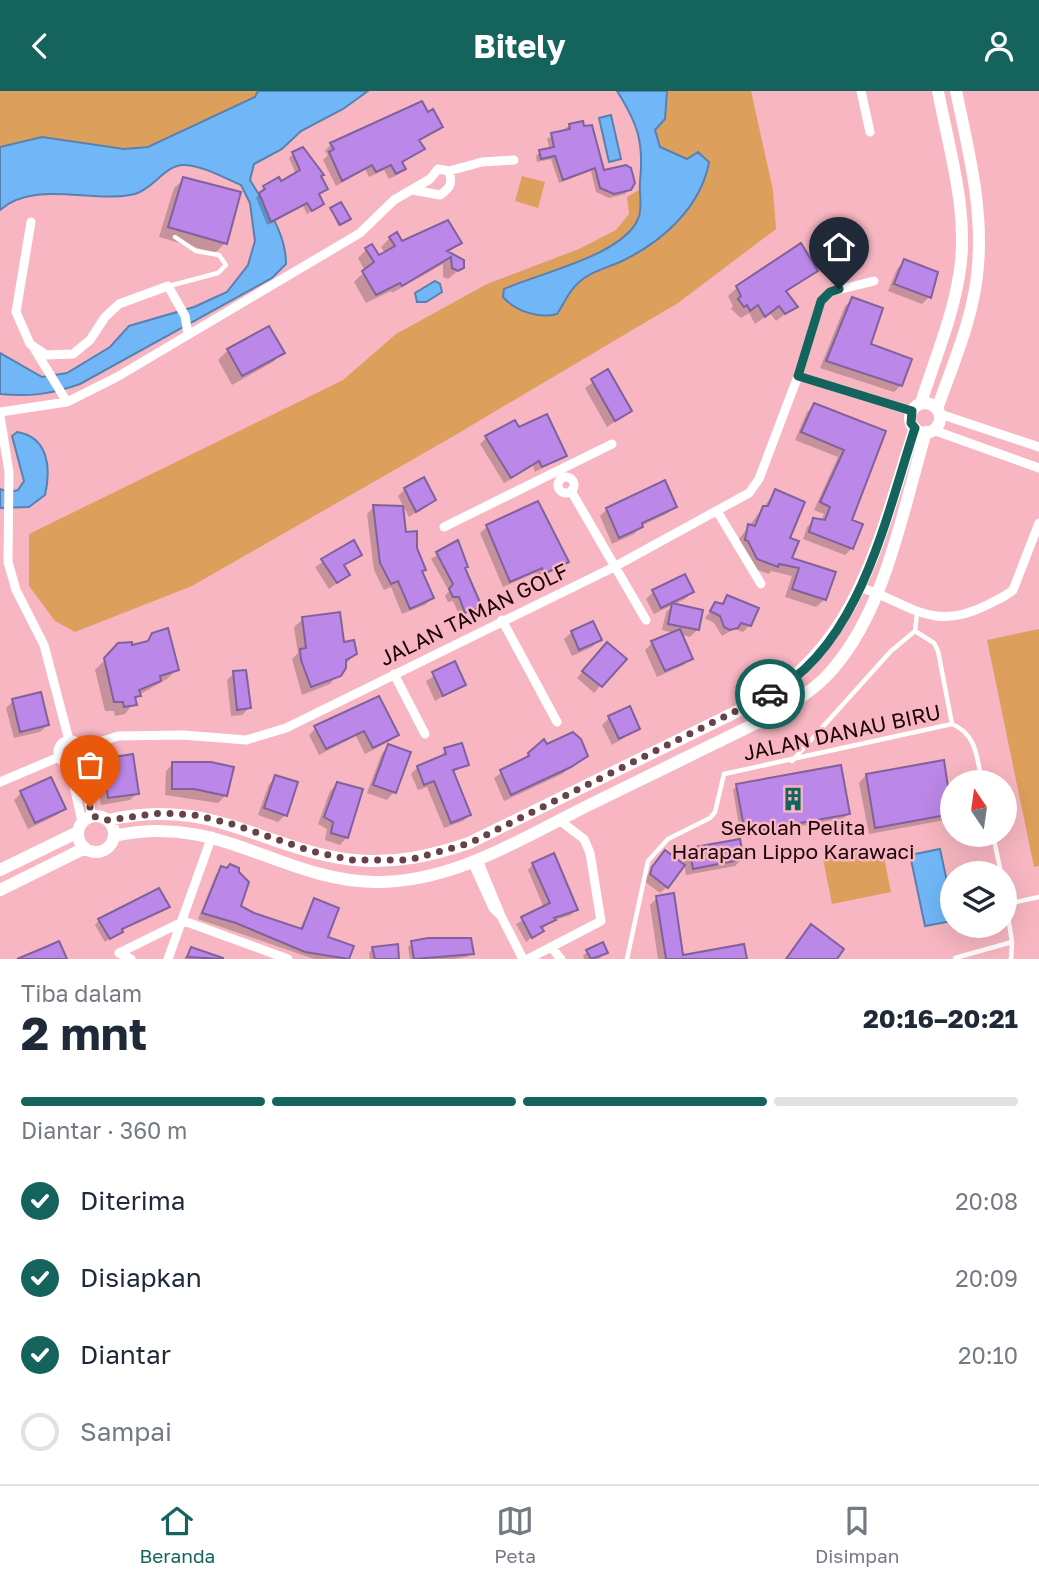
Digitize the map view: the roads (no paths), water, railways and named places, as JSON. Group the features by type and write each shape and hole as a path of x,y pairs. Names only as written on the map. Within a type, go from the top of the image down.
{"street":[{"path":"861,91 870,132"},
{"path":"937,91 961,213 960,274 950,316 911,423 1039,468"},
{"path":"0,870 84,823 161,813 194,815 229,823 311,851 351,860 409,860 439,854 470,843 780,689 804,670 827,642 862,588 925,430 940,421 939,412 973,297 978,268 978,202 956,91"},
{"path":"69,740 44,645 16,590 8,562 11,506 0,414 65,399 117,377 188,330 360,233 394,200 412,190 438,169 449,171 482,162 514,160"},
{"path":"412,190 440,195 450,188 452,180 449,171"},
{"path":"31,222 16,312 30,344 65,399"},
{"name":"JALAN TAMAN GOLF","path":"81,748 118,736 144,733 246,740 286,728 614,567 741,499 754,487 798,376 825,296 839,289 874,281"},
{"path":"30,344 46,355 73,354 90,340 119,304 170,289 188,330"},
{"path":"798,376 916,407 933,405 939,412 1039,447"},
{"path":"0,890 85,848 103,850 114,836 155,829 192,831 212,836 316,872 357,880 409,879 475,861 773,715 804,695 832,670 853,641 877,593 925,430"},
{"path":"444,527 560,474 612,444"},
{"path":"560,474 572,478 574,485 571,491 646,620"},
{"path":"717,511 761,585"},
{"path":"862,588 917,612 954,618 1007,596 1018,583 1039,523"},
{"path":"502,620 557,722"},
{"path":"394,674 425,734"},
{"path":"59,757 60,746 69,740 76,742 81,748 79,759 85,848"},
{"path":"59,757 69,763 84,823"},
{"path":"0,782 59,757"},
{"path":"69,763 79,759"},
{"path":"108,820 114,836"},
{"path":"475,861 525,959 552,948 599,924 602,917 587,845 559,820"},
{"path":"168,959 184,921 212,836"},
{"path":"131,959 119,953 184,921 262,954 288,959"},
{"path":"552,948 561,959"}],"lane":[{"path":"170,289 218,273 226,265 219,255 196,251 175,237"},
{"path":"791,761 891,650 915,631 917,612"},
{"path":"915,631 934,643 938,652 953,724"},
{"name":"JALAN DANAU BIRU","path":"627,959 646,868 653,852 668,839 715,812 724,774 953,724 967,731 979,770"},
{"path":"1017,902 1039,897"},
{"path":"1011,938 1011,959"},
{"path":"955,958 1012,942"}],"water":[{"path":"258,91 368,91 343,109 301,131 282,149 254,164 250,180 279,230 286,264 272,278 80,384 41,394 0,394 0,353 42,377 67,373 110,347 129,326 194,307 227,292 248,265 255,241 250,203 241,185 207,170 185,165 171,168 135,194 30,196 14,201 0,210 0,147 42,137 124,149 148,147 255,97"},
{"path":"617,91 667,91 665,119 655,130 660,147 687,159 698,152 709,162 698,194 678,221 651,244 578,283 557,314 535,315 521,310 503,297 504,289 599,253 629,232 638,219 641,206 640,144 635,124"},
{"path":"611,115 621,159 609,162 599,118"},
{"path":"435,281 440,284 442,292 426,302 417,302 415,293"},
{"path":"17,432 28,435 42,447 48,475 45,495 29,507 0,508 0,489 10,492 18,490 24,481 12,436"},
{"path":"940,849 943,861 940,861 940,923 925,926 910,855"}],"place":[{"name":"Sekolah Pelita Harapan Lippo Karawaci","path":"793,799"}]}
